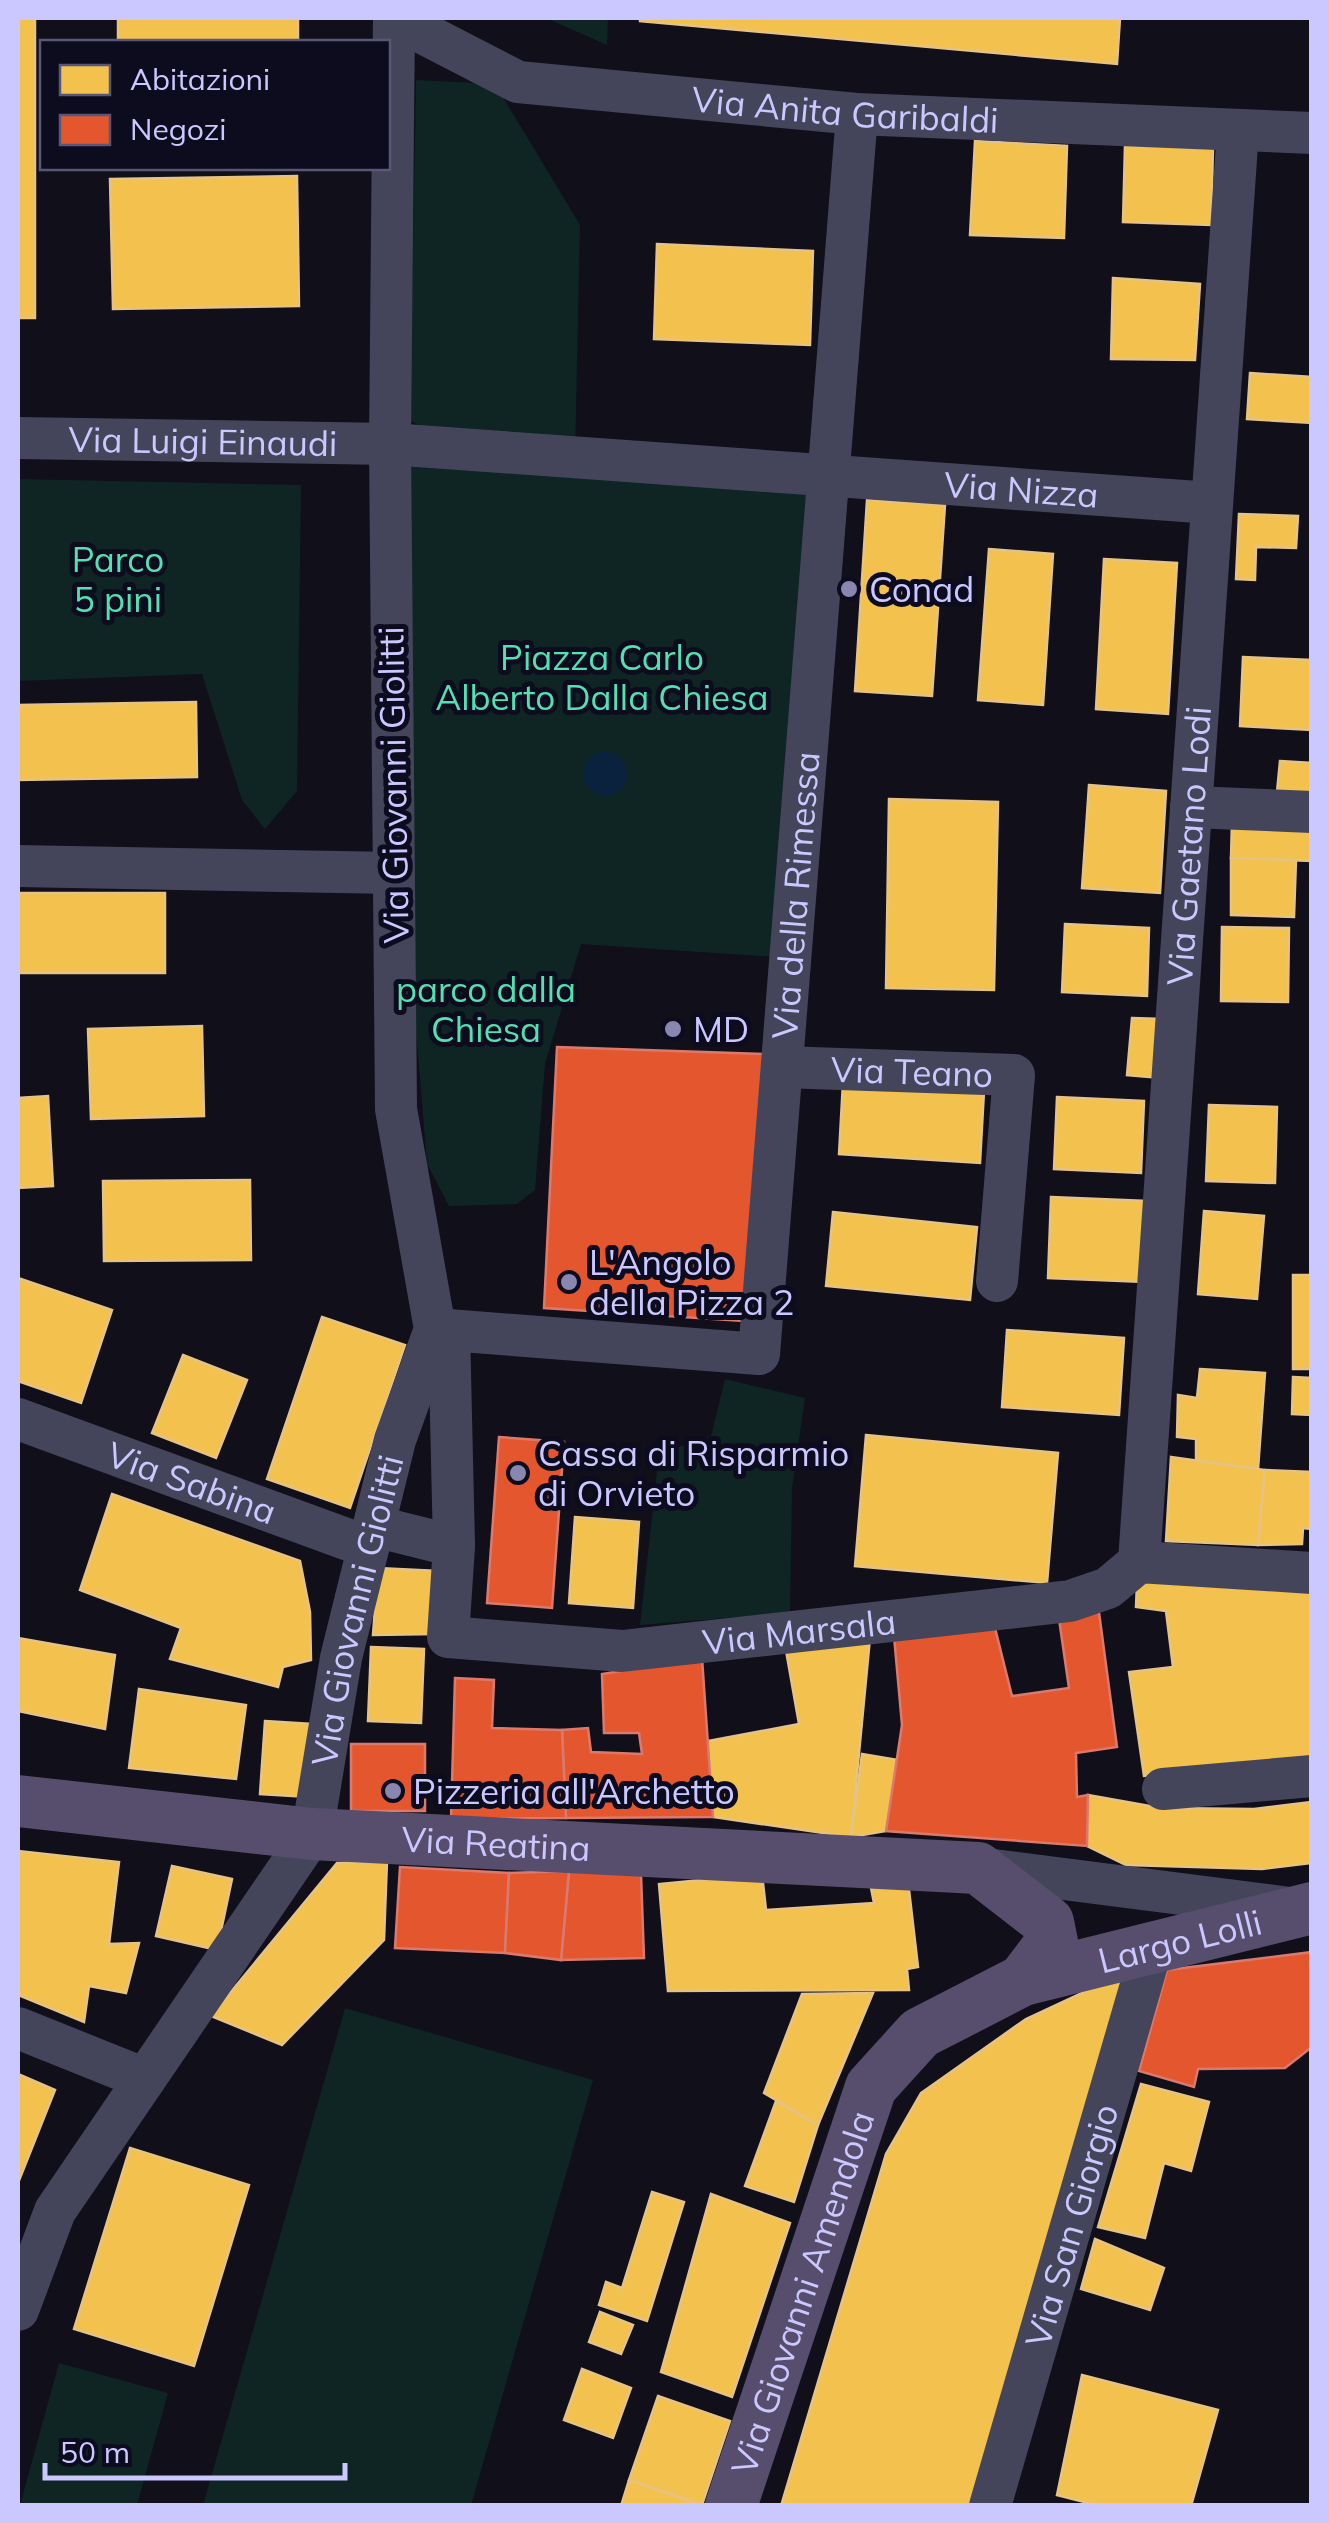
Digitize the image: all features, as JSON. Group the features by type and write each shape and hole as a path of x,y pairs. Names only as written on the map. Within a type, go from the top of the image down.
{"main road":[{"name":"Via Reatina","path":"18,1801 312,1834 978,1868"},
{"name":"Largo Lolli","path":"978,1868 1048,1922 1052,1942 1023,1980"},
{"name":"Largo Lolli","path":"1023,1980 1304,1908"},
{"name":"Via Giovanni Amendola","path":"731,2506 871,2087 920,2033 1023,1980"}],"street":[{"name":"Via Anita Garibaldi","path":"394,18 518,82 857,114 1312,133"},
{"name":"Via Giovanni Giolitti","path":"312,1834 341,1658 395,1440 442,1330 396,1108 390,444 394,18"},
{"name":"Via della Rimessa","path":"442,1330 759,1354 857,114"},
{"name":"Via Gaetano Lodi","path":"1139,1562 1238,130"},
{"name":"Via Luigi Einaudi","path":"18,438 390,444"},
{"path":"390,444 830,476"},
{"name":"Via Nizza","path":"830,476 1212,503"},
{"path":"1191,807 1312,812"},
{"path":"18,866 394,873"},
{"name":"Via Teano","path":"782,1066 1014,1075 997,1281"},
{"path":"371,1536 454,1546 442,1330"},
{"name":"Via Sabina","path":"18,1419 371,1536"},
{"name":"Via Marsala","path":"454,1546 448,1637 622,1651 1070,1601 1108,1588 1139,1562"},
{"path":"1139,1562 1312,1573"},
{"path":"1163,1790 1312,1776"},
{"path":"18,2310 55,2211 312,1834"},
{"name":"Largo Lolli","path":"978,1868 1304,1908"},
{"name":"Via San Giorgio","path":"990,2506 1152,1946"},
{"path":"18,2028 145,2079"}],"green space":[{"path":"546,18 608,18 607,45"},
{"name":"Piazza Carlo Alberto Dalla Chiesa","path":"416,80 495,84 580,225 575,457 830,476 791,958 581,944 545,1064 535,1190 517,1204 449,1206 427,1164 408,932 390,444 454,448 410,420"},
{"name":"Parco 5 pini","path":"18,479 301,485 297,791 265,829 242,800 202,674 18,681"},
{"path":"725,1379 805,1398 792,1488 790,1613 640,1625 659,1454 711,1436"},
{"path":"345,2008 593,2080 471,2505 203,2505"},
{"path":"59,2363 168,2393 137,2505 20,2505"}],"water":[{"path":"605,752 621,758 627,774 621,790 605,796 589,790 583,774 589,758"}],"building: Abitazioni":[{"path":"18,18 35,18 35,318 18,318"},
{"path":"118,18 298,18 298,40 118,40"},
{"path":"640,18 1120,18 1117,64"},
{"path":"975,141 1067,146 1064,238 970,235"},
{"path":"1125,145 1213,148 1211,225 1123,222"},
{"path":"297,176 299,306 113,309 110,179"},
{"path":"657,244 813,251 810,345 654,339"},
{"path":"1113,278 1200,284 1195,360 1111,359"},
{"path":"1250,373 1312,377 1312,423 1247,419"},
{"path":"867,500 945,505 932,696 855,691"},
{"path":"1239,514 1298,516 1296,548 1256,547 1255,580 1236,579"},
{"path":"989,549 1053,554 1043,705 978,700"},
{"path":"1104,559 1177,563 1168,714 1096,709"},
{"path":"1243,657 1312,660 1311,730 1240,726"},
{"path":"196,702 197,777 18,780 18,705"},
{"path":"1280,761 1312,763 1312,803 1276,802"},
{"path":"1089,785 1166,791 1160,893 1082,888"},
{"path":"889,799 998,802 994,990 886,988"},
{"path":"1232,820 1312,822 1312,861 1231,858"},
{"path":"1231,858 1296,860 1294,917 1231,915"},
{"path":"18,893 165,893 165,973 18,973"},
{"path":"1065,924 1149,928 1147,996 1062,992"},
{"path":"1222,927 1289,928 1288,1002 1221,1001"},
{"path":"1132,1018 1164,1019 1160,1078 1127,1075"},
{"path":"202,1026 204,1116 91,1119 88,1029"},
{"path":"843,1082 984,1091 980,1163 839,1154"},
{"path":"48,1096 53,1186 18,1188 18,1098"},
{"path":"1057,1097 1144,1101 1141,1173 1054,1169"},
{"path":"1209,1105 1277,1107 1275,1183 1206,1181"},
{"path":"250,1180 251,1260 104,1261 103,1181"},
{"path":"1051,1197 1147,1201 1144,1282 1048,1278"},
{"path":"1204,1211 1264,1216 1257,1299 1198,1294"},
{"path":"833,1212 977,1227 970,1300 826,1286"},
{"path":"1293,1275 1312,1275 1312,1369 1293,1369"},
{"path":"18,1278 112,1310 81,1403 18,1381"},
{"path":"322,1317 405,1345 350,1508 267,1479"},
{"path":"1007,1330 1124,1338 1119,1415 1002,1407"},
{"path":"183,1355 247,1380 216,1458 152,1433"},
{"path":"1200,1369 1265,1373 1258,1469 1196,1461 1196,1439 1177,1437 1178,1395 1197,1398"},
{"path":"1293,1377 1312,1378 1312,1415 1292,1414"},
{"path":"866,1435 1058,1453 1047,1583 855,1566"},
{"path":"1171,1457 1265,1470 1258,1545 1166,1541"},
{"path":"1265,1470 1312,1472 1312,1529 1303,1528 1302,1544 1258,1545"},
{"path":"112,1494 300,1561 310,1612 311,1660 283,1667 278,1687 170,1659 181,1628 80,1590"},
{"path":"575,1517 639,1522 633,1608 569,1603"},
{"path":"378,1568 438,1571 435,1634 373,1635"},
{"path":"1137,1582 1312,1588 1312,1761 1144,1776 1129,1672 1173,1667 1166,1611 1136,1607"},
{"path":"18,1638 115,1655 105,1729 18,1711"},
{"path":"870,1638 851,1837 713,1817 708,1741 799,1724 785,1645"},
{"path":"371,1647 424,1649 421,1723 368,1721"},
{"path":"139,1689 246,1705 236,1779 129,1768"},
{"path":"265,1721 312,1724 308,1797 260,1794"},
{"path":"862,1754 898,1760 886,1831 851,1837"},
{"path":"1088,1795 1161,1808 1254,1809 1312,1802 1312,1863 1262,1869 1126,1865 1087,1846"},
{"path":"18,1851 119,1862 109,1944 139,1943 126,1993 89,1986 84,2022 18,1995"},
{"path":"387,1861 384,1940 282,2045 211,2016 337,1863"},
{"path":"172,1866 232,1879 217,1950 156,1936"},
{"path":"762,1874 766,1910 874,1903 870,1883 908,1881 918,1967 907,1969 909,1990 668,1991 659,1884"},
{"path":"1116,1977 1124,1988 969,2506 781,2506 886,2154 921,2093 1026,2019"},
{"path":"873,1993 818,2125 764,2093 802,1994"},
{"path":"18,2074 55,2090 18,2183"},
{"path":"1141,2084 1209,2102 1191,2171 1164,2163 1145,2238 1098,2227"},
{"path":"776,2101 818,2125 794,2202 745,2186"},
{"path":"130,2148 249,2185 194,2366 74,2329"},
{"path":"652,2192 684,2202 647,2321 599,2305 606,2282 622,2288"},
{"path":"711,2194 790,2223 732,2397 661,2372"},
{"path":"1095,2239 1164,2268 1150,2310 1081,2289"},
{"path":"600,2312 633,2325 621,2354 589,2342"},
{"path":"582,2369 631,2388 613,2438 564,2420"},
{"path":"1082,2375 1218,2410 1191,2506 1100,2506 1057,2495"},
{"path":"658,2396 730,2421 702,2505 629,2480"},
{"path":"629,2480 702,2505 702,2506 621,2506"}],"building: Negozi":[{"path":"557,1047 763,1054 743,1321 544,1308"},
{"path":"499,1437 564,1442 552,1608 487,1603"},
{"path":"1098,1605 1117,1747 1076,1753 1077,1797 1088,1795 1087,1846 886,1831 902,1725 894,1636 993,1620 1012,1696 1069,1688 1058,1612"},
{"path":"702,1658 713,1817 566,1818 562,1730 588,1728 591,1752 642,1754 639,1733 604,1733 602,1674"},
{"path":"455,1678 494,1680 492,1728 562,1730 566,1818 451,1819"},
{"path":"351,1744 425,1744 425,1811 351,1811"},
{"path":"400,1867 509,1873 505,1953 395,1948"},
{"path":"569,1871 641,1874 644,1958 561,1960"},
{"path":"569,1871 561,1960 505,1953 509,1873"},
{"path":"1312,1952 1312,2047 1285,2068 1198,2069 1194,2087 1139,2071 1167,1970"}],"place":[{"name":"Conad","path":"849,589"},
{"name":"MD","path":"673,1029"},
{"name":"L'Angolo della Pizza 2","path":"569,1282"},
{"name":"Cassa di Risparmio di Orvieto","path":"518,1473"},
{"name":"Pizzeria all'Archetto","path":"393,1791"}],"park label":[{"name":"parco dalla Chiesa","path":"486,1009"}]}
